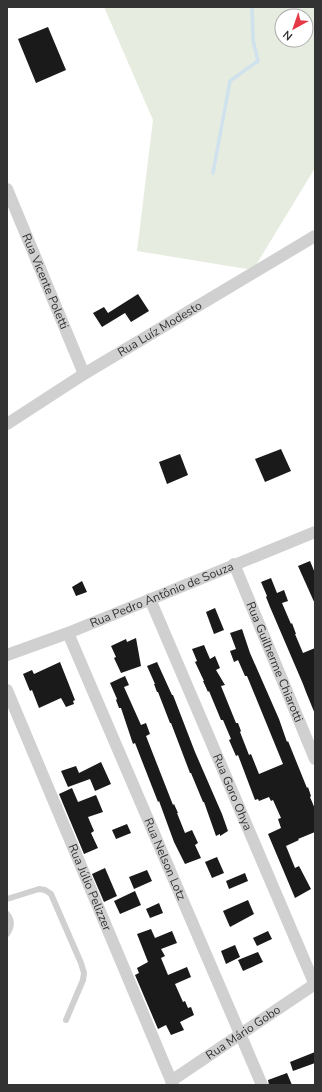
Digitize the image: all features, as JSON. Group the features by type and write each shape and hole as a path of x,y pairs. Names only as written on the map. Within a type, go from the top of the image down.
{"street":[{"name":"Rua Vicente Poletti","path":"7,189 84,374"},
{"name":"Rua Luíz Modesto","path":"7,424 84,374 315,236"},
{"name":"Rua Pedro Antônio de Souza","path":"7,655 68,632 234,564 314,534"},
{"name":"Rua Guilherme Chiarotti","path":"234,564 315,759"},
{"name":"Rua Goro Ohya","path":"150,599 315,984"},
{"name":"Rua Nelson Lotz","path":"68,632 262,1085"},
{"name":"Rua Júlio Pelizzer","path":"7,690 172,1083"},
{"name":"Rua Mário Gobo","path":"172,1083 240,1034 315,984"}],"lane":[{"path":"7,899 39,889 45,890 50,894 84,973 84,980 66,1020"},
{"path":"7,914 10,917 11,922 7,934"}],"shaded area":[{"path":"104,7 315,7 315,168 253,270 137,251 153,120"}],"building":[{"path":"48,27 66,70 36,83 18,39"},
{"path":"138,294 149,311 131,322 125,313 102,327 93,313 104,307 108,313"},
{"path":"281,449 291,471 265,482 255,459"},
{"path":"180,454 188,475 167,484 159,462"},
{"path":"310,561 315,573 315,604 298,566"},
{"path":"271,578 277,593 284,590 288,601 282,603 291,624 292,623 303,653 315,648 315,714 261,582"},
{"path":"82,581 87,592 76,596 72,587"},
{"path":"215,608 224,630 214,634 206,612"},
{"path":"242,629 250,653 279,719 287,742 288,741 307,788 308,787 315,809 315,832 286,846 295,868 299,866 311,889 295,898 268,834 281,828 278,819 281,818 273,800 271,801 269,797 259,801 258,799 255,800 238,755 236,756 229,740 231,739 223,720 221,720 195,662 197,661 192,649 204,645 210,659 215,656 220,668 216,670 225,685 221,686 236,723 238,723 249,755 251,754 259,774 283,764 247,676 245,676 238,660 234,662 230,651 236,649 230,633"},
{"path":"136,638 141,666 121,673 114,658 116,657 111,646 126,639 127,642"},
{"path":"60,662 75,700 73,701 74,704 66,707 61,698 39,708 32,690 30,691 23,674 32,670 34,674"},
{"path":"157,662 173,695 195,752 222,814 228,831 220,836 220,834 216,836 204,802 190,773 147,666"},
{"path":"125,676 129,685 124,687 141,725 146,723 150,734 146,736 185,833 192,830 198,843 195,845 201,858 185,864 174,842 135,743 133,744 121,708 119,708 110,683"},
{"path":"101,762 111,784 95,791 90,779 68,787 61,771 76,766 79,773"},
{"path":"72,788 78,802 96,795 103,812 88,817 94,831 91,833 98,848 84,854 59,794"},
{"path":"127,824 131,833 116,839 112,830"},
{"path":"217,857 224,873 212,878 205,862"},
{"path":"105,868 117,896 104,902 92,874"},
{"path":"147,870 152,881 134,889 129,877"},
{"path":"245,873 248,881 229,889 226,881"},
{"path":"135,891 141,905 120,914 114,901"},
{"path":"248,900 254,914 230,927 223,911"},
{"path":"159,903 163,913 150,918 146,909"},
{"path":"151,929 155,938 172,931 177,943 161,949 165,956 161,958 168,975 187,967 191,977 175,984 183,1002 185,1001 188,1008 191,1007 194,1015 180,1022 184,1030 171,1035 166,1025 158,1029 135,975 139,973 137,968 148,962 137,934"},
{"path":"268,931 272,939 257,946 253,938"},
{"path":"235,945 240,957 226,964 221,951"},
{"path":"258,952 263,962 243,971 238,960"},
{"path":"315,1052 315,1063 293,1071 290,1062"},
{"path":"287,1073 292,1085 269,1085 268,1080"}],"waterway":[{"path":"213,173 230,81 258,61 253,40 252,7"}]}
